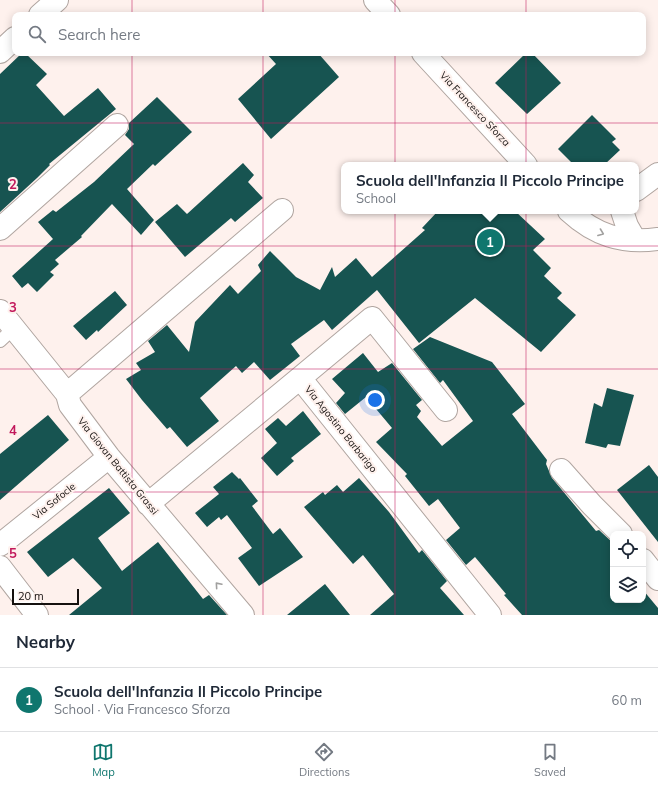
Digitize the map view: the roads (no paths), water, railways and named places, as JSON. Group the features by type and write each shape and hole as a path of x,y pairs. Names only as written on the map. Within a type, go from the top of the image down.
{"street":[{"path":"43,12 57,0"},
{"path":"375,0 385,12"},
{"path":"0,52 12,41"},
{"name":"Via Francesco Sforza","path":"426,56 523,162"},
{"path":"0,229 117,126"},
{"path":"639,188 658,174"},
{"path":"67,394 282,210"},
{"path":"572,214 581,222 598,233 615,238 635,240 658,239"},
{"path":"623,214 627,226 635,240"},
{"name":"Via Giovan Battista Grassi","path":"0,311 7,334 67,394 70,405 109,457 243,615"},
{"path":"300,378 372,318 446,410"},
{"name":"Via Agostino Barbarigo","path":"148,504 300,378 490,615"},
{"name":"Via Sofocle","path":"0,544 109,457"},
{"path":"562,470 592,505 618,531"},
{"path":"646,564 658,579"},
{"path":"0,567 37,615"}],"place":[{"name":"Scuola dell'Infanzia Il Piccolo Principe","path":"490,242"}]}
